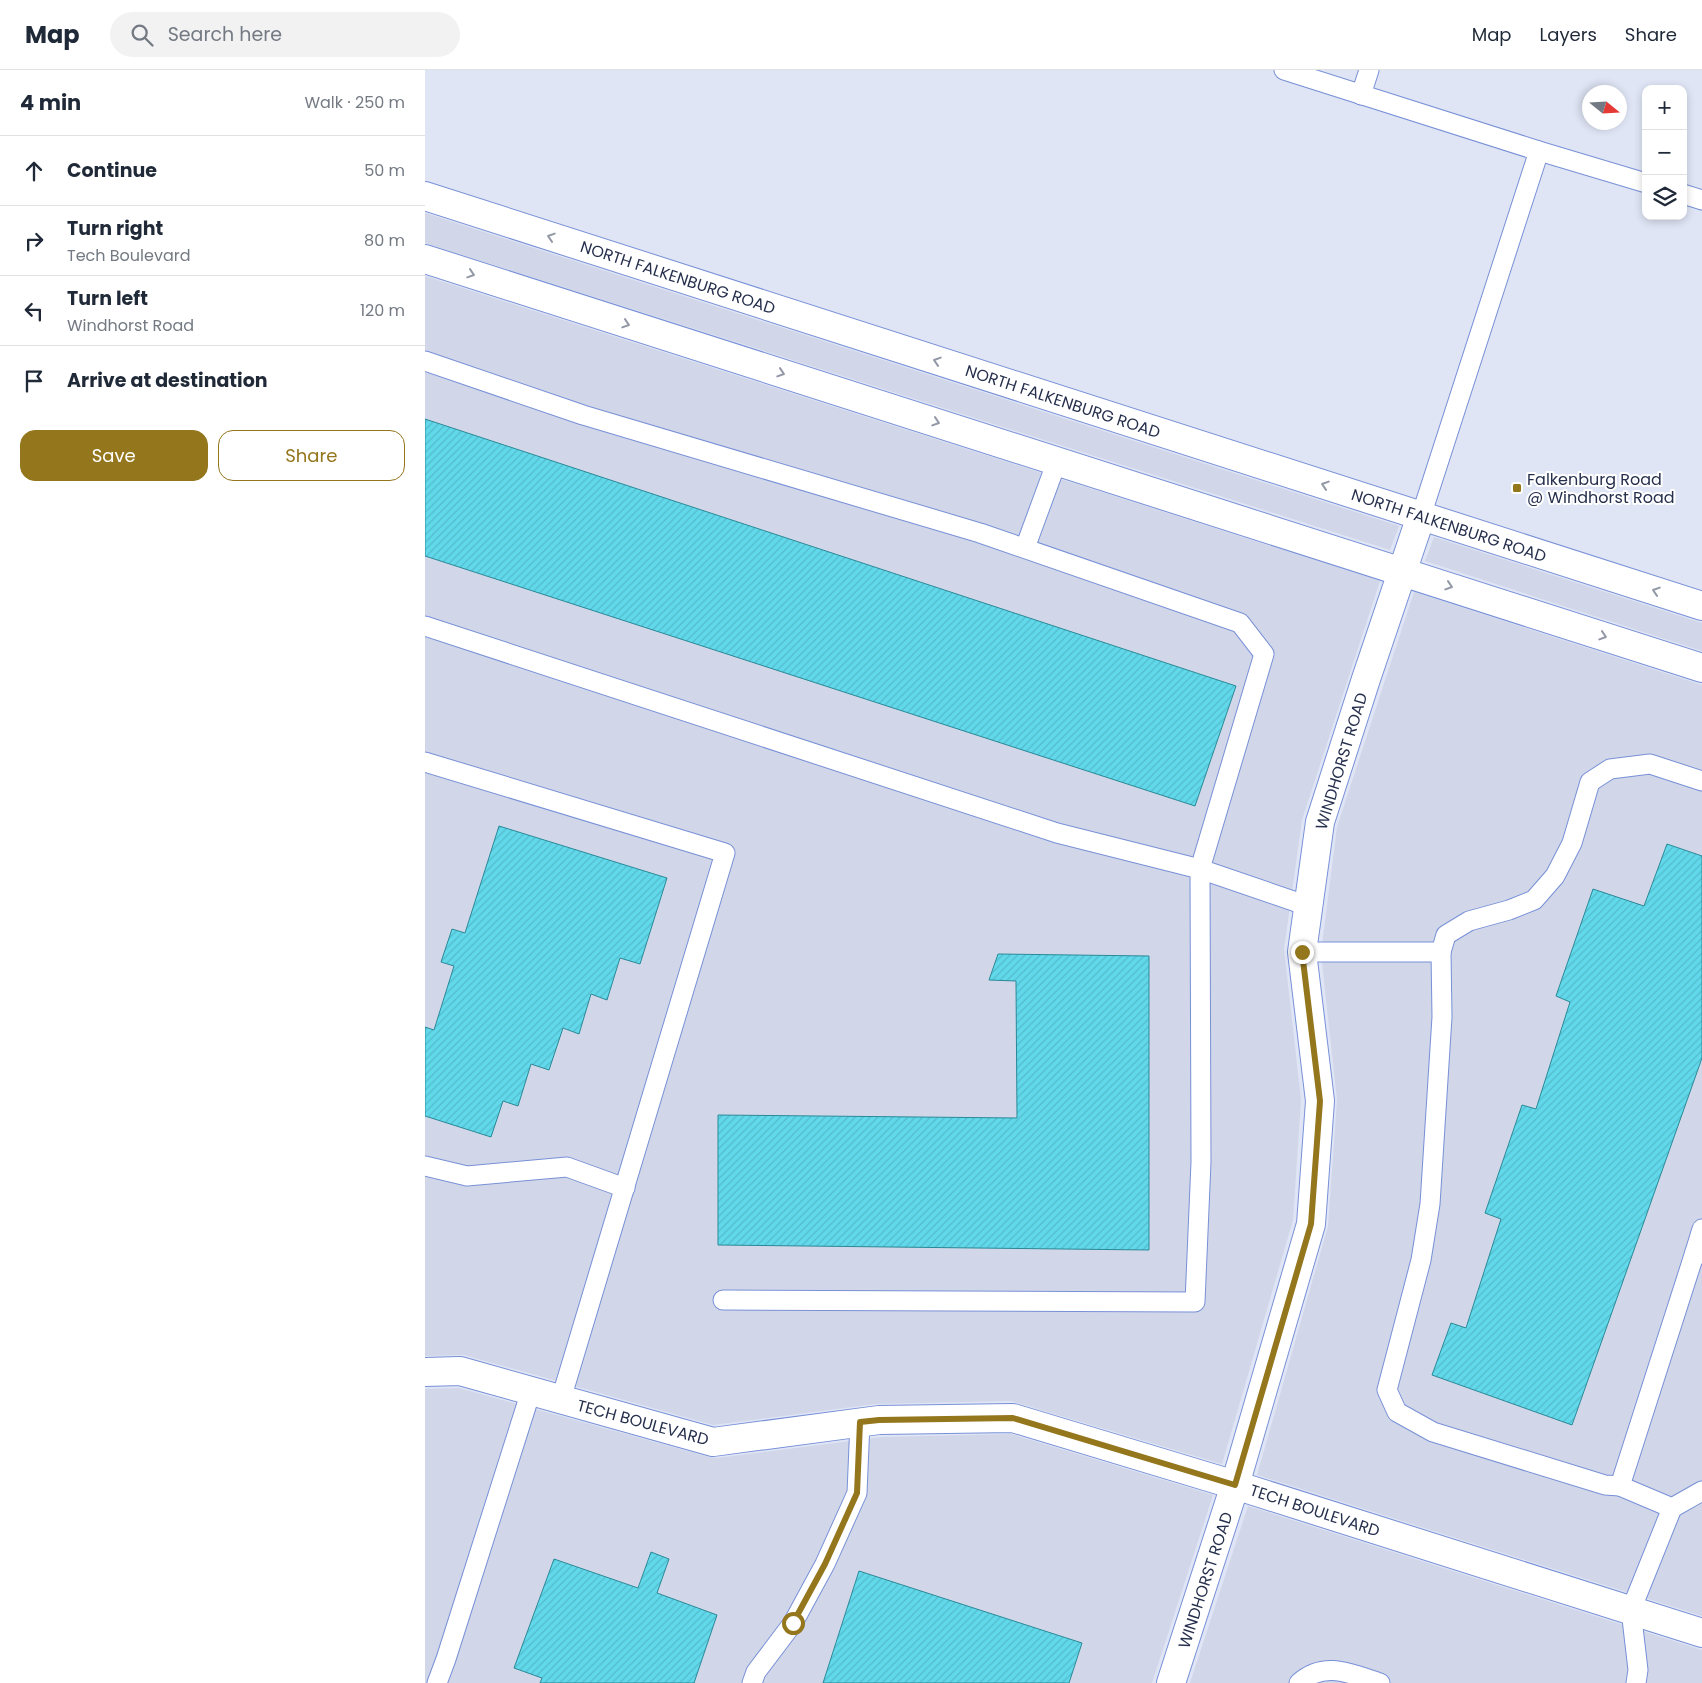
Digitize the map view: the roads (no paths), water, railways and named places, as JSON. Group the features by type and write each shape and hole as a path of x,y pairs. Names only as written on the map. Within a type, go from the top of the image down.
{"street":[{"name":"NORTH FALKENBURG ROAD","path":"425,196 1702,606"},
{"path":"425,259 1702,668"},
{"name":"WINDHORST ROAD","path":"1171,1683 1235,1485 1311,1224 1320,1101 1302,952 1320,822 1421,516"},
{"name":"TECH BOULEVARD","path":"425,1372 460,1371 713,1442 879,1420 1013,1418 1235,1485 1702,1633"}],"lane":[{"path":"1284,70 1642,182"},
{"path":"1361,95 1369,70"},
{"path":"1421,516 1539,151"},
{"path":"1687,195 1702,200"},
{"path":"425,361 583,415 980,533 1240,623 1264,654 1200,869 1201,1162 1195,1302 723,1300"},
{"path":"1025,548 1057,461"},
{"path":"425,626 1057,833 1200,869 1308,906"},
{"path":"425,762 725,853 561,1400"},
{"path":"1672,1508 1620,1486 1605,1485 1433,1432 1397,1412 1387,1390 1421,1260 1430,1204 1442,1016 1441,952 1446,935 1469,921 1509,910 1534,900 1555,876 1572,843 1590,782 1610,769 1650,764 1702,781"},
{"path":"1302,952 1441,952"},
{"path":"425,1166 467,1176 567,1167 625,1188"},
{"path":"1620,1486 1698,1253 1702,1229"},
{"path":"437,1683 531,1391"},
{"path":"752,1683 756,1672 793,1623 825,1564 857,1493 860,1422"},
{"path":"1636,1683 1638,1670 1631,1610 1672,1508 1702,1491"},
{"path":"1299,1683 1307,1676 1318,1671 1333,1670 1380,1683"}],"place":[{"name":"Falkenburg Road @ Windhorst Road","path":"1517,488"}]}
